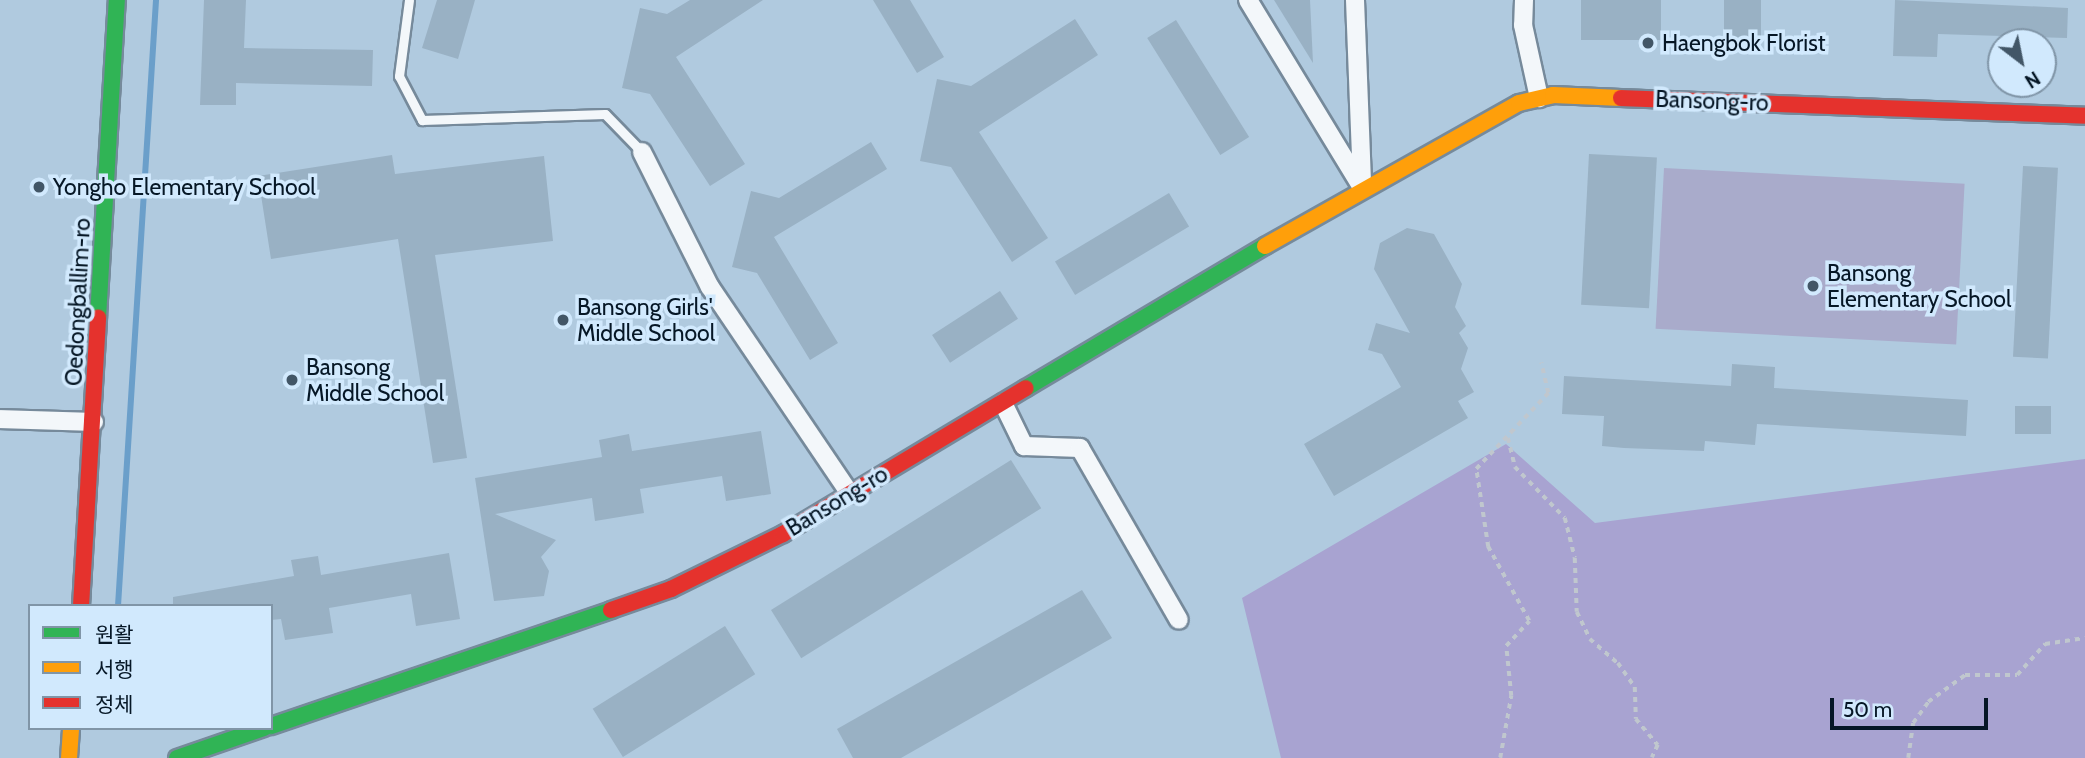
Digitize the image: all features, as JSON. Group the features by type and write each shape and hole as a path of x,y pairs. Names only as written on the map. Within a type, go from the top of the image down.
{"street":[{"name":"Oedongballim-ro","path":"80,604 94,422 117,0"},
{"path":"1248,0 1363,190"},
{"path":"1355,0 1363,190"},
{"path":"1524,0 1523,25 1539,98"},
{"name":"Bansong-ro","path":"273,725 671,589 783,534 1363,190 1520,103 1553,95 2085,116"},
{"path":"642,152 710,287 850,494"},
{"path":"1003,403 1024,446 1080,448 1179,620"},
{"path":"0,419 94,422"},
{"path":"69,758 71,730"},
{"path":"177,758 258,730"}],"lane":[{"path":"409,0 399,76 422,120 605,114 642,152"}],"path":[{"path":"1500,758 1511,696 1506,646 1529,621 1488,547 1476,469 1508,438 1525,412 1548,393 1541,363"},
{"path":"1508,438 1515,467 1565,518 1575,558 1577,612 1590,639 1618,663 1636,687 1636,719 1658,745 1652,758"},
{"path":"1908,758 1913,723 1928,702 1965,675 2017,674 2045,644 2085,638"}],"shaded area":[{"path":"1664,168 1965,184 1956,345 1656,329"},
{"path":"1506,444 1595,523 2085,459 2085,758 1281,758 1242,598"}],"building":[{"path":"204,0 246,0 244,48 373,50 372,86 236,83 236,105 200,105"},
{"path":"437,0 475,0 458,59 422,48"},
{"path":"690,0 763,0 676,57 745,164 710,186 650,94 622,88 640,8 667,14"},
{"path":"873,0 910,0 944,57 917,73"},
{"path":"1274,0 1310,0 1313,63"},
{"path":"1581,0 1661,0 1661,40 1581,40"},
{"path":"1724,0 1761,0 1761,40 1724,40"},
{"path":"1895,0 2068,8 2067,38 2057,38 2057,28 1987,28 1987,36 1938,34 1937,57 1893,56"},
{"path":"1075,19 1098,55 979,132 1048,238 1012,262 951,167 920,161 937,79 971,86"},
{"path":"1176,20 1249,137 1220,155 1147,38"},
{"path":"871,142 887,169 774,237 838,343 810,360 757,273 732,267 751,191 779,198"},
{"path":"1589,154 1657,158 1649,308 1581,305"},
{"path":"392,155 395,174 544,156 553,241 435,255 467,458 433,463 398,239 271,259 258,176"},
{"path":"2023,166 2058,168 2048,359 2013,357"},
{"path":"1169,193 1189,226 1075,295 1055,262"},
{"path":"1407,228 1434,234 1462,284 1455,307 1466,326 1459,333 1468,348 1461,369 1474,392 1458,401 1468,418 1334,496 1304,444 1401,387 1382,354 1368,350 1376,323 1410,333 1374,269 1380,243"},
{"path":"1000,291 1018,319 950,363 932,335"},
{"path":"1732,364 1775,367 1774,388 1968,400 1966,436 1757,424 1755,445 1705,441 1704,451 1624,448 1602,446 1604,416 1562,414 1564,376 1731,386"},
{"path":"2015,406 2051,406 2051,434 2015,434"},
{"path":"761,431 771,494 726,501 722,476 640,489 644,513 595,521 592,498 495,514 556,540 541,557 549,571 544,596 494,601 475,478 602,457 599,440 629,434 632,451"},
{"path":"1011,460 1041,508 801,658 771,610"},
{"path":"449,553 460,619 416,626 411,594 329,608 333,633 285,640 281,619 273,620 273,604 173,604 173,597 294,576 291,560 318,556 321,575"},
{"path":"1082,590 1112,638 901,758 853,758 837,729"},
{"path":"725,626 755,674 623,757 593,709"}],"waterway":[{"path":"118,604 156,0"}],"traffic: fast":[{"path":"98,317 117,0"},
{"path":"1026,388 1265,246"},
{"path":"273,725 611,610"},
{"path":"177,758 258,730"}],"traffic: slow":[{"path":"1265,246 1519,103 1553,95 1621,98"},
{"path":"69,758 71,730"}],"traffic: jam":[{"path":"1621,98 2085,116"},
{"path":"81,604 98,317"},
{"path":"611,610 671,589 783,534 1026,388"}],"place":[{"name":"Haengbok Florist","path":"1648,43"},
{"name":"Yongho Elementary School","path":"39,187"},
{"name":"Bansong Elementary School","path":"1813,286"},
{"name":"Bansong Girls' Middle School","path":"563,320"},
{"name":"Bansong Middle School","path":"292,380"}]}
